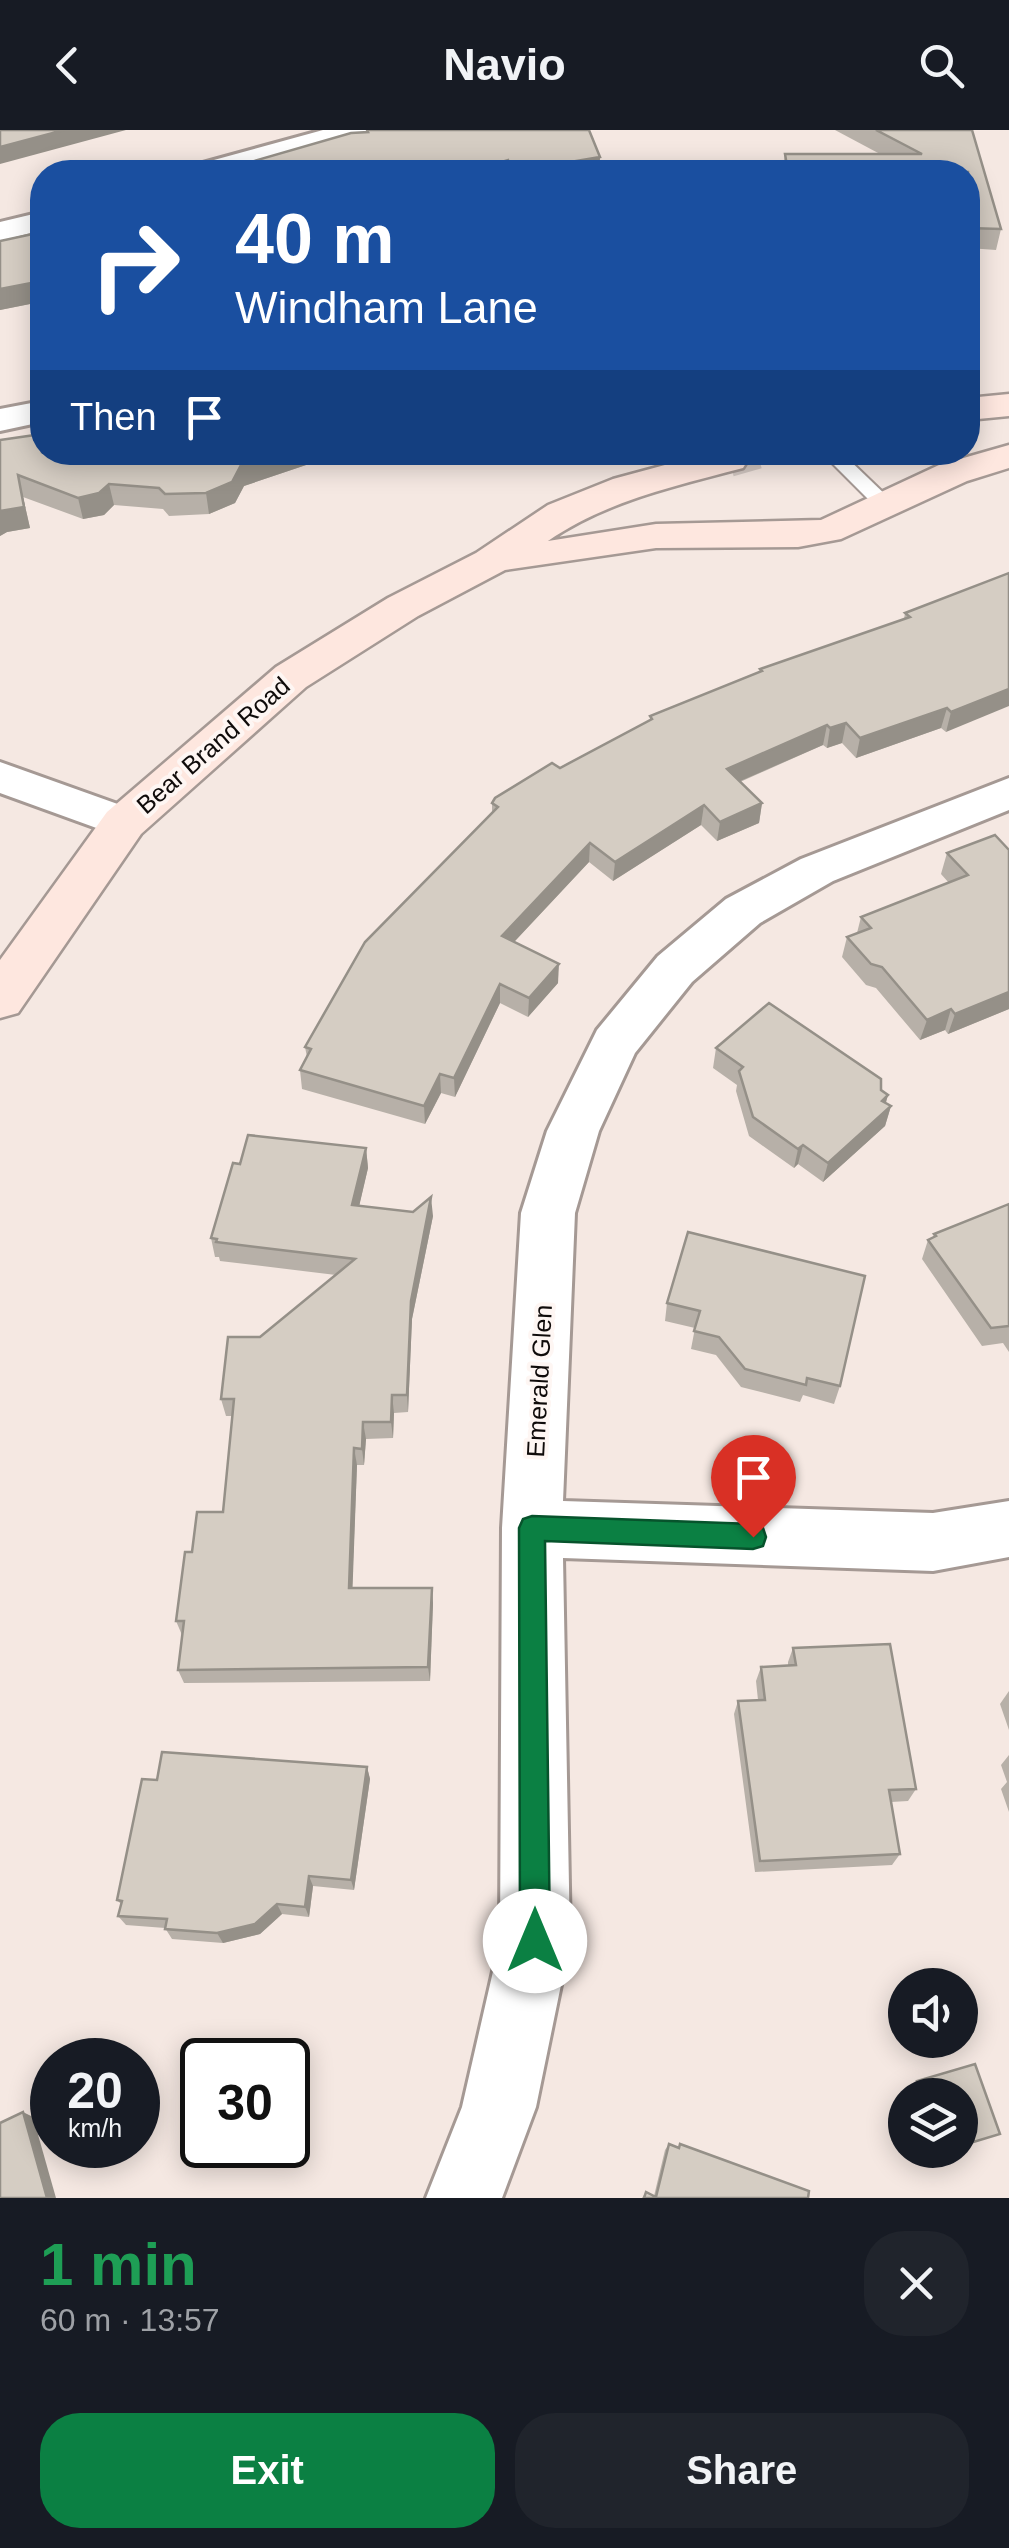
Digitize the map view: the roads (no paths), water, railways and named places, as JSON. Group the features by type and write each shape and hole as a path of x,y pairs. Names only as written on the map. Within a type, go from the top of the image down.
{"street":[{"path":"247,160 356,130"},
{"path":"0,232 30,224"},
{"path":"980,408 1009,405"},
{"path":"0,420 30,414"},
{"name":"Bear Brand Road","path":"980,465 1009,456"},
{"name":"Bear Brand Road","path":"0,999 124,823 291,676 403,606 490,562 562,514 627,487 710,465"},
{"name":"Bear Brand Road","path":"490,562 656,536 798,535 851,523 952,473 979,465"},
{"path":"0,777 124,823"},
{"name":"Emerald Glen","path":"464,2198 499,2107 535,1941 532,1528 548,1213 573,1131 615,1043 676,969 743,910 817,870 1009,793"},
{"path":"532,1528 932,1542 1009,1529"}],"lane":[{"path":"843,465 886,506"}]}
